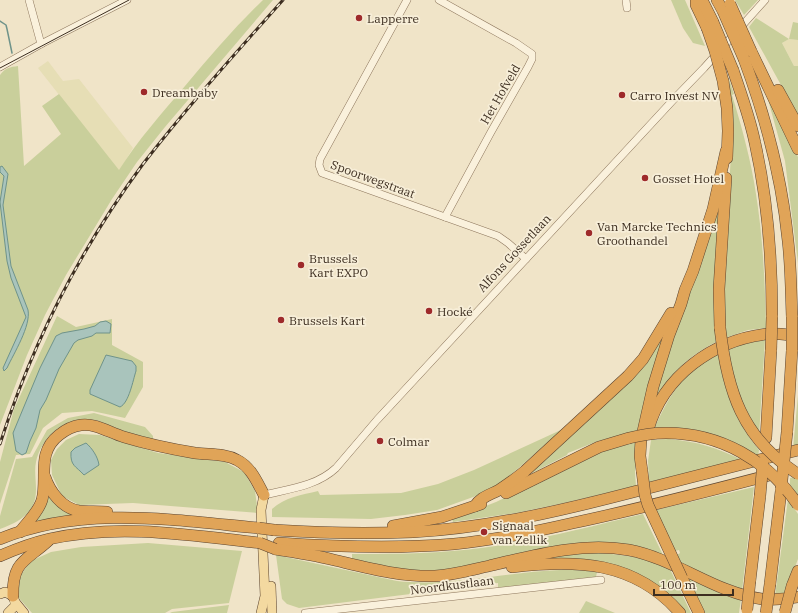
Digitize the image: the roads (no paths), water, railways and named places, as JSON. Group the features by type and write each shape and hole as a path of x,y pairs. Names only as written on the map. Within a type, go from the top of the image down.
{"highway":[{"path":"696,0 696,5 710,25 734,70 744,101 755,142 765,196 770,236 772,317 766,438 747,612"},
{"path":"699,613 652,515 645,495 640,456 641,440 647,412 661,360 713,209 726,151 728,131 727,108 723,82 710,25 702,0"},
{"path":"717,0 727,5 738,16 798,149"},
{"path":"727,5 764,116 779,178 788,241 792,317 792,350 787,432 766,613"},
{"path":"753,49 798,126"},
{"path":"726,151 727,161 719,289 720,328 723,354 730,385 741,412 755,435 782,463 798,474"},
{"path":"475,506 479,500 512,482 609,396 643,359 685,290"},
{"path":"642,471 646,440 656,411 667,391 694,363 715,349 745,338 769,334 798,336"},
{"path":"20,532 27,521 35,513 42,500 44,460 47,450 57,436 80,425 95,426 155,446 196,453 213,454 237,460 255,477 264,495"},
{"path":"372,532 385,527 407,524 442,516 475,506 500,496 599,447 629,438 664,433 681,433 714,440 756,460 776,478 798,505"},
{"path":"0,539 20,532 73,521 102,518 155,518 302,532 414,532 480,524 535,515 587,504 798,450"},
{"path":"275,546 385,548 455,544 486,540 524,534 602,517 798,468"},
{"path":"44,472 47,484 54,494 68,507 78,511 107,512 129,518"},
{"path":"0,556 50,539 82,534 133,532 175,534 260,543 374,569 413,576 435,576 460,573 548,552 587,548 611,548 646,554 723,587 751,597 772,599 798,597"},
{"path":"14,599 13,581 20,564 26,557 36,552 50,539"},
{"path":"460,573 474,573 527,565 562,563 598,566 626,574 644,582 661,594 680,613"},
{"path":"784,612 798,572"}],"main road":[{"path":"261,613 265,596 261,510 264,495"},
{"path":"264,495 267,507 272,613"},
{"path":"0,594 5,592 14,599 24,613"},
{"path":"0,611 8,613 15,606 14,599"}],"street":[{"path":"30,0 41,44"},
{"path":"0,67 41,44 127,0"},
{"name":"Spoorwegstraat","path":"407,0 342,116 320,159 319,165 322,173 498,236 526,259"},
{"name":"Het Hofveld","path":"439,0 516,43 532,54 532,59 528,67 445,217"},
{"name":"Alfons Gossetlaan","path":"264,495 307,484 324,478 329,474 377,420 679,93 704,68 765,0"},
{"name":"Noordkustlaan","path":"304,613 601,580"}],"water":[{"path":"2,166 8,174 3,205 11,266 28,310 25,331 7,368 4,371 3,368 26,317 11,278 7,261 0,202 4,176 0,172 0,167"},
{"path":"106,321 111,324 110,333 96,333 74,343 59,369 46,400 40,410 36,428 26,453 22,455 16,451 13,433 40,368 56,336 62,333 95,326 100,322"},
{"path":"106,355 132,361 136,366 136,371 128,396 126,401 120,407 90,394 90,390"},
{"path":"86,443 94,453 99,465 84,475 71,460 71,452 75,448"}],"waterway":[{"path":"0,21 6,25 12,53"}],"tram line":[{"path":"0,68 129,0"}],"railway":[{"path":"0,444 27,370 60,298 79,263 120,196 143,164 177,122 283,0"}],"place":[{"name":"Lapperre","path":"359,18"},
{"name":"Dreambaby","path":"144,92"},
{"name":"Carro Invest NV","path":"622,95"},
{"name":"Gosset Hotel","path":"645,178"},
{"name":"Van Marcke Technics Groothandel","path":"589,233"},
{"name":"Brussels Kart EXPO","path":"301,265"},
{"name":"Hocké","path":"429,311"},
{"name":"Brussels Kart","path":"281,320"},
{"name":"Colmar","path":"380,441"},
{"name":"Signaal van Zellik","path":"484,532"}]}
